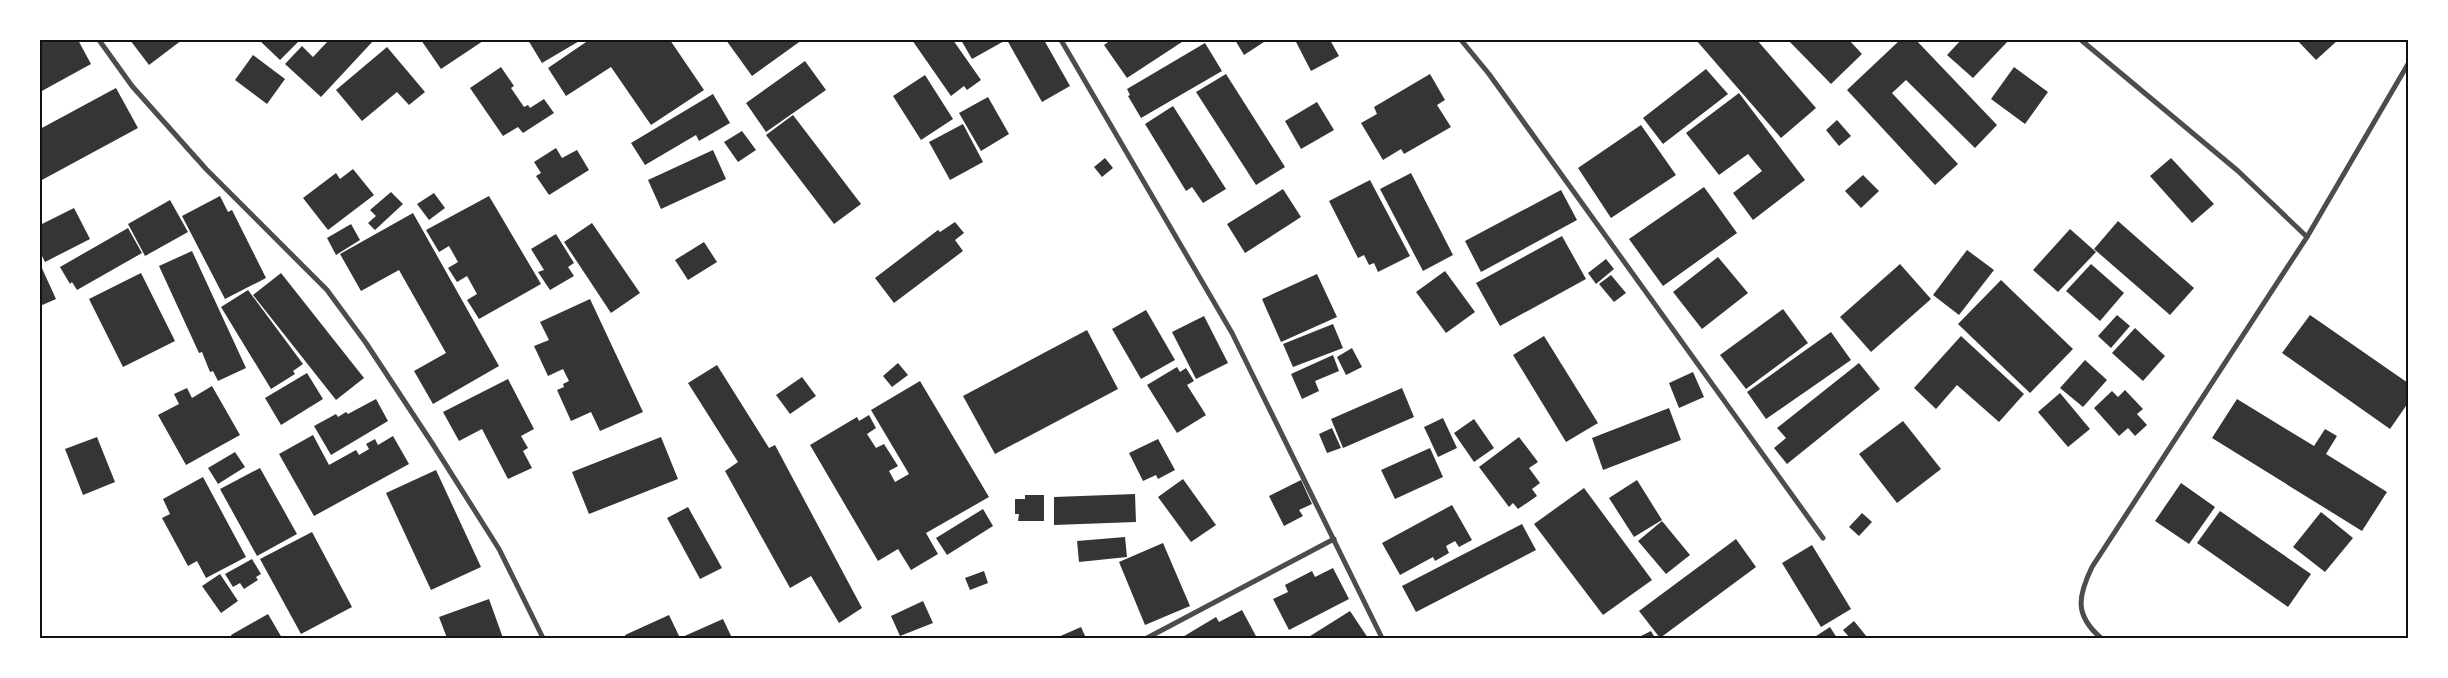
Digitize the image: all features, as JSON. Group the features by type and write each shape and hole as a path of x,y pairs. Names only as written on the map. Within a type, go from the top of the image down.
{"street":[{"path":"99,40 132,86 206,170 326,290 432,442 498,549 543,638"},
{"path":"1061,40 1232,333 1382,638"},
{"path":"1461,40 1489,74 1823,538"},
{"path":"2081,40 2238,171 2307,237"},
{"path":"2101,638 2089,628 2081,609 2081,590 2092,567 2307,237 2408,64"},
{"path":"1147,638 1334,540"}],"building":[{"path":"78,40 91,64 40,92 40,41"},
{"path":"130,40 182,40 149,65"},
{"path":"259,40 300,40 280,60"},
{"path":"329,40 374,40 321,97 285,64 302,46 313,57"},
{"path":"421,40 482,40 483,41 441,69"},
{"path":"528,40 581,40 542,63"},
{"path":"589,40 670,40 704,90 651,125 611,67 566,96 548,68"},
{"path":"726,40 802,40 752,76"},
{"path":"912,40 953,40 981,80 967,90 964,86 951,96"},
{"path":"961,40 1006,40 972,59"},
{"path":"1007,40 1044,40 1070,86 1042,102"},
{"path":"1111,40 1185,40 1127,78 1104,45"},
{"path":"1235,40 1267,40 1244,55"},
{"path":"1295,40 1330,40 1339,56 1311,71"},
{"path":"1696,40 1757,40 1816,108 1781,138"},
{"path":"1788,40 1849,40 1862,54 1831,84"},
{"path":"1900,40 1916,40 1997,125 1975,148 1906,80 1892,93 1958,164 1935,185 1847,90"},
{"path":"1961,40 2009,40 1973,78 1947,55"},
{"path":"2297,40 2338,40 2316,60"},
{"path":"1205,43 1222,71 1141,118 1128,96 1130,95 1127,89"},
{"path":"387,47 425,92 409,105 397,92 362,121 336,90"},
{"path":"253,55 285,79 267,104 235,80"},
{"path":"805,61 826,90 766,132 746,103"},
{"path":"501,67 514,86 511,88 524,107 528,105 530,108 544,99 554,113 523,133 518,127 503,136 470,88"},
{"path":"2014,67 2048,92 2025,124 1991,99"},
{"path":"1706,69 1728,94 1663,144 1643,118"},
{"path":"1226,74 1285,167 1256,185 1196,92"},
{"path":"1430,74 1445,100 1437,105 1451,127 1404,154 1401,149 1383,160 1361,123 1377,114 1374,107"},
{"path":"925,75 953,119 921,140 893,96"},
{"path":"116,88 138,128 40,181 40,129"},
{"path":"1739,93 1805,180 1753,220 1733,193 1762,171 1748,154 1719,175 1686,133"},
{"path":"713,94 730,123 699,141 696,135 645,165 631,143"},
{"path":"988,97 1009,134 981,151 959,113"},
{"path":"1317,102 1334,130 1301,149 1285,121"},
{"path":"1173,106 1226,189 1203,203 1192,187 1186,191 1145,124"},
{"path":"793,115 861,204 834,224 766,135"},
{"path":"1837,120 1851,136 1839,146 1826,130"},
{"path":"963,124 983,162 950,180 929,142"},
{"path":"1641,125 1676,175 1611,218 1578,168"},
{"path":"742,131 756,150 738,162 724,142"},
{"path":"556,148 562,158 577,150 589,170 549,195 536,176 541,173 534,162"},
{"path":"713,150 726,179 661,209 648,180"},
{"path":"1105,158 1113,168 1102,177 1094,167"},
{"path":"2171,158 2214,204 2192,223 2150,176"},
{"path":"353,169 374,195 328,230 303,198 336,173 340,179"},
{"path":"1411,173 1453,255 1423,271 1380,189"},
{"path":"1863,175 1879,191 1861,208 1845,191"},
{"path":"1370,180 1410,256 1378,272 1374,263 1369,265 1364,255 1358,258 1329,201"},
{"path":"1704,187 1737,233 1663,286 1629,239"},
{"path":"1283,189 1301,217 1245,253 1227,224"},
{"path":"1561,190 1577,220 1481,272 1465,241"},
{"path":"391,192 403,204 375,230 368,223 376,216 370,210"},
{"path":"434,193 445,208 429,220 417,204"},
{"path":"220,196 228,212 232,210 266,278 225,299 182,216"},
{"path":"489,196 541,284 479,319 467,300 477,294 467,276 457,282 448,268 458,262 449,246 439,252 426,230"},
{"path":"170,200 188,232 145,256 128,224"},
{"path":"74,208 90,239 45,262 40,252 40,225"},
{"path":"413,213 499,366 433,404 414,371 446,353 399,270 361,291 340,254"},
{"path":"2118,221 2194,288 2170,315 2094,249"},
{"path":"955,222 964,233 955,240 963,251 894,303 875,278 938,230 940,232"},
{"path":"592,223 640,293 611,313 564,242"},
{"path":"351,224 360,240 336,255 327,238"},
{"path":"128,228 142,253 77,290 72,282 70,284 60,267"},
{"path":"2070,229 2096,252 2058,292 2033,270"},
{"path":"556,234 574,263 568,267 574,276 550,290 538,272 544,270 531,249"},
{"path":"1562,236 1586,279 1500,326 1476,283"},
{"path":"704,242 717,262 688,280 675,260"},
{"path":"1967,250 1994,270 1959,315 1933,295"},
{"path":"192,251 246,368 218,381 213,371 210,372 202,352 199,353 159,266"},
{"path":"1718,257 1748,293 1702,329 1673,292"},
{"path":"1606,259 1614,269 1596,284 1588,273"},
{"path":"40,264 56,299 40,306"},
{"path":"1900,264 1931,299 1871,352 1840,317"},
{"path":"2091,264 2124,293 2100,321 2066,291"},
{"path":"1445,271 1475,312 1446,333 1416,292"},
{"path":"141,273 175,341 123,367 89,299"},
{"path":"281,273 364,378 336,400 253,295"},
{"path":"1317,274 1337,317 1281,342 1262,299"},
{"path":"1611,275 1626,293 1614,302 1599,284"},
{"path":"2001,280 2073,349 2030,393 1958,324"},
{"path":"248,290 303,364 293,371 295,374 271,389 221,307"},
{"path":"590,299 643,412 600,431 591,412 571,421 557,390 564,387 563,384 569,381 563,369 548,376 534,346 549,340 540,322"},
{"path":"1783,309 1808,343 1746,389 1720,355"},
{"path":"1146,310 1175,360 1141,379 1112,329"},
{"path":"2117,315 2130,326 2111,348 2098,336"},
{"path":"2310,315 2408,383 2408,403 2390,429 2282,353"},
{"path":"1204,316 1228,363 1196,379 1172,332"},
{"path":"1333,324 1343,348 1293,367 1283,344"},
{"path":"2135,328 2165,356 2143,381 2112,353"},
{"path":"1087,330 1118,389 995,454 963,396"},
{"path":"1831,332 1851,360 1766,419 1747,392"},
{"path":"1544,336 1598,423 1566,442 1513,355"},
{"path":"1961,336 2024,394 1999,422 1957,385 1936,409 1914,388"},
{"path":"1352,348 1362,367 1346,375 1337,357"},
{"path":"1333,355 1339,371 1315,381 1319,391 1302,399 1291,374"},
{"path":"2085,360 2107,380 2083,407 2060,388"},
{"path":"898,363 908,375 892,387 883,376"},
{"path":"1859,363 1880,389 1787,464 1774,448 1786,438 1777,428"},
{"path":"717,365 769,448 775,445 862,608 839,623 811,576 790,588 725,471 738,462 688,383"},
{"path":"1177,367 1180,372 1186,368 1194,381 1187,385 1206,415 1177,433 1147,385"},
{"path":"1693,372 1704,397 1679,408 1669,383"},
{"path":"307,373 323,399 281,425 265,398"},
{"path":"802,377 816,396 790,414 776,395"},
{"path":"508,379 534,429 521,436 528,448 523,451 532,468 508,479 482,429 459,441 443,412"},
{"path":"920,381 989,497 926,533 938,554 911,570 898,549 878,561 810,445 857,417 859,421 869,415 876,428 867,434 876,448 884,444 898,466 889,471 895,482 909,474 871,410"},
{"path":"212,386 240,435 186,465 158,415 179,404 174,394 187,388 192,398"},
{"path":"1402,388 1414,417 1343,448 1331,419"},
{"path":"2125,390 2143,409 2137,414 2147,425 2135,436 2128,428 2119,436 2094,408 2112,391 2118,397"},
{"path":"2060,393 2090,429 2068,447 2038,412"},
{"path":"376,399 388,421 331,455 314,426 336,414 338,417 346,412 348,414"},
{"path":"2237,399 2314,446 2325,429 2337,436 2326,454 2387,492 2362,531 2212,438"},
{"path":"1669,408 1681,440 1603,470 1592,438"},
{"path":"1443,418 1457,448 1438,457 1424,427"},
{"path":"1474,419 1494,448 1474,462 1454,433"},
{"path":"1903,421 1941,469 1897,503 1859,454"},
{"path":"1332,428 1341,448 1327,453 1319,434"},
{"path":"313,435 329,465 356,450 359,455 369,449 366,444 375,439 378,445 393,436 409,464 314,516 279,454"},
{"path":"97,437 115,482 83,495 65,449"},
{"path":"661,437 678,479 589,514 572,472"},
{"path":"1519,437 1538,462 1529,468 1540,483 1532,489 1537,496 1518,509 1513,503 1509,507 1479,467"},
{"path":"1158,439 1175,470 1158,479 1156,475 1143,481 1129,453"},
{"path":"1430,448 1443,477 1395,499 1381,470"},
{"path":"235,452 245,467 218,484 208,468"},
{"path":"260,468 297,534 257,556 220,489"},
{"path":"436,470 481,567 431,590 386,493"},
{"path":"203,477 246,557 206,578 197,561 188,566 162,518 170,514 163,499"},
{"path":"1183,479 1216,525 1191,542 1158,497"},
{"path":"1301,480 1312,504 1299,510 1303,516 1284,526 1269,496"},
{"path":"1637,480 1662,520 1634,537 1609,498"},
{"path":"2181,483 2215,507 2189,544 2155,521"},
{"path":"1584,488 1652,580 1603,615 1534,524"},
{"path":"1135,494 1136,522 1054,525 1054,497"},
{"path":"1025,495 1044,495 1044,521 1018,521 1019,514 1015,514 1015,499 1025,499"},
{"path":"1452,505 1472,540 1459,547 1455,541 1446,546 1449,553 1435,561 1433,557 1400,575 1382,543"},
{"path":"688,507 722,568 700,579 667,518"},
{"path":"983,509 993,526 947,555 936,538"},
{"path":"2220,511 2311,574 2288,607 2197,543"},
{"path":"2321,512 2353,538 2325,572 2293,547"},
{"path":"1862,513 1872,522 1859,536 1849,527"},
{"path":"1662,521 1690,555 1666,574 1638,541"},
{"path":"1522,524 1536,550 1416,612 1402,586"},
{"path":"312,532 352,607 301,634 260,559"},
{"path":"1125,537 1127,557 1079,562 1077,541"},
{"path":"1736,539 1756,567 1660,638 1639,611"},
{"path":"1163,543 1190,606 1145,625 1119,562"},
{"path":"1812,545 1851,609 1821,627 1782,563"},
{"path":"252,559 261,574 256,577 258,580 244,589 240,583 233,587 225,574"},
{"path":"1333,568 1349,599 1289,630 1273,599 1288,592 1285,585 1312,571 1315,577"},
{"path":"984,571 988,583 970,590 965,578"},
{"path":"220,574 238,601 221,613 202,586"},
{"path":"489,599 503,638 447,638 439,617"},
{"path":"923,601 933,623 900,636 891,616"},
{"path":"1242,610 1257,638 1181,638 1216,617 1219,622"},
{"path":"1350,611 1368,638 1307,638"},
{"path":"268,614 282,638 232,638 231,635"},
{"path":"669,615 680,638 626,638 625,635"},
{"path":"723,619 732,638 680,638"},
{"path":"1854,621 1866,638 1850,638 1843,630"},
{"path":"1081,627 1086,638 1056,638"},
{"path":"1830,627 1837,638 1813,638"},
{"path":"1651,631 1655,638 1637,638"}]}
